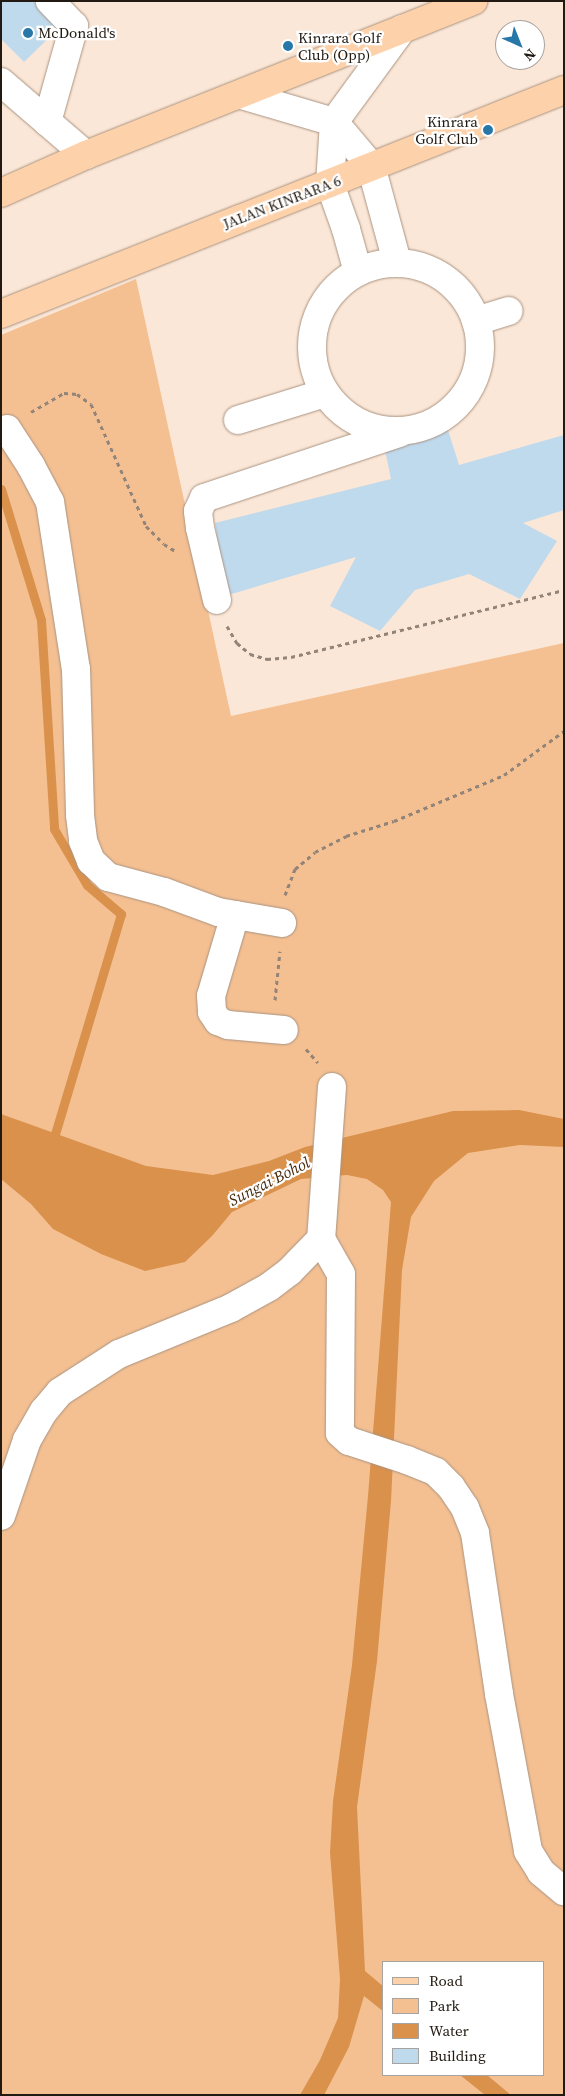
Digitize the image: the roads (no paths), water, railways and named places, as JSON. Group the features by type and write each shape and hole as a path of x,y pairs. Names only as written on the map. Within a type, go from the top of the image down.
{"main road":[{"path":"1,192 86,155 242,95 473,1"},
{"name":"JALAN KINRARA 6","path":"1,314 564,90"}],"lane":[{"path":"47,122 74,26 50,1"},
{"path":"358,272 346,229 330,184 334,122 402,29"},
{"path":"1,82 86,155"},
{"path":"242,95 334,122 370,166 397,262"},
{"path":"217,600 200,528 198,511 204,498 409,430 432,422 452,409 468,390 477,368 480,344 476,320 464,297 446,279 423,267 397,262 377,264 358,272 339,284 324,303 315,324 311,347 315,371 325,393 341,411 361,424 385,431 409,430"},
{"path":"476,320 509,311"},
{"path":"238,420 325,393"},
{"path":"7,429 31,466 50,502 76,669 82,841 91,860 108,878 164,892 218,912 282,923"},
{"path":"235,915 211,996 212,1012 218,1021 228,1026 284,1030"},
{"path":"332,1087 322,1229 341,1274 340,1433 349,1441 407,1460 436,1472 451,1487 465,1508 475,1534 499,1694 528,1851 541,1872 564,1891"},
{"path":"1,1516 27,1440 44,1411 60,1392 120,1354 231,1308 269,1287 290,1271 322,1229"}],"water":[{"name":"Sungai Bohol","path":"519,1110 564,1119 564,1147 520,1145 468,1153 434,1181 411,1217 402,1270 391,1501 377,1661 357,1807 365,1971 382,1985 382,2010 364,1996 349,2047 324,2095 300,2095 320,2060 338,2018 340,1979 330,1853 333,1801 352,1665 368,1496 391,1202 383,1190 367,1179 347,1175 301,1179 232,1212 212,1236 185,1262 145,1271 101,1254 53,1229 31,1204 1,1179 1,1114 146,1166 213,1175 269,1161 305,1147 453,1111"},
{"path":"461,2076 488,2076 511,2095 485,2095"}],"waterway":[{"path":"1,489 41,620 54,829 87,885 121,914 52,1144"}],"place":[{"name":"McDonald's","path":"28,33"},
{"name":"Kinrara Golf Club (Opp)","path":"288,46"},
{"name":"Kinrara Golf Club","path":"488,130"}]}
